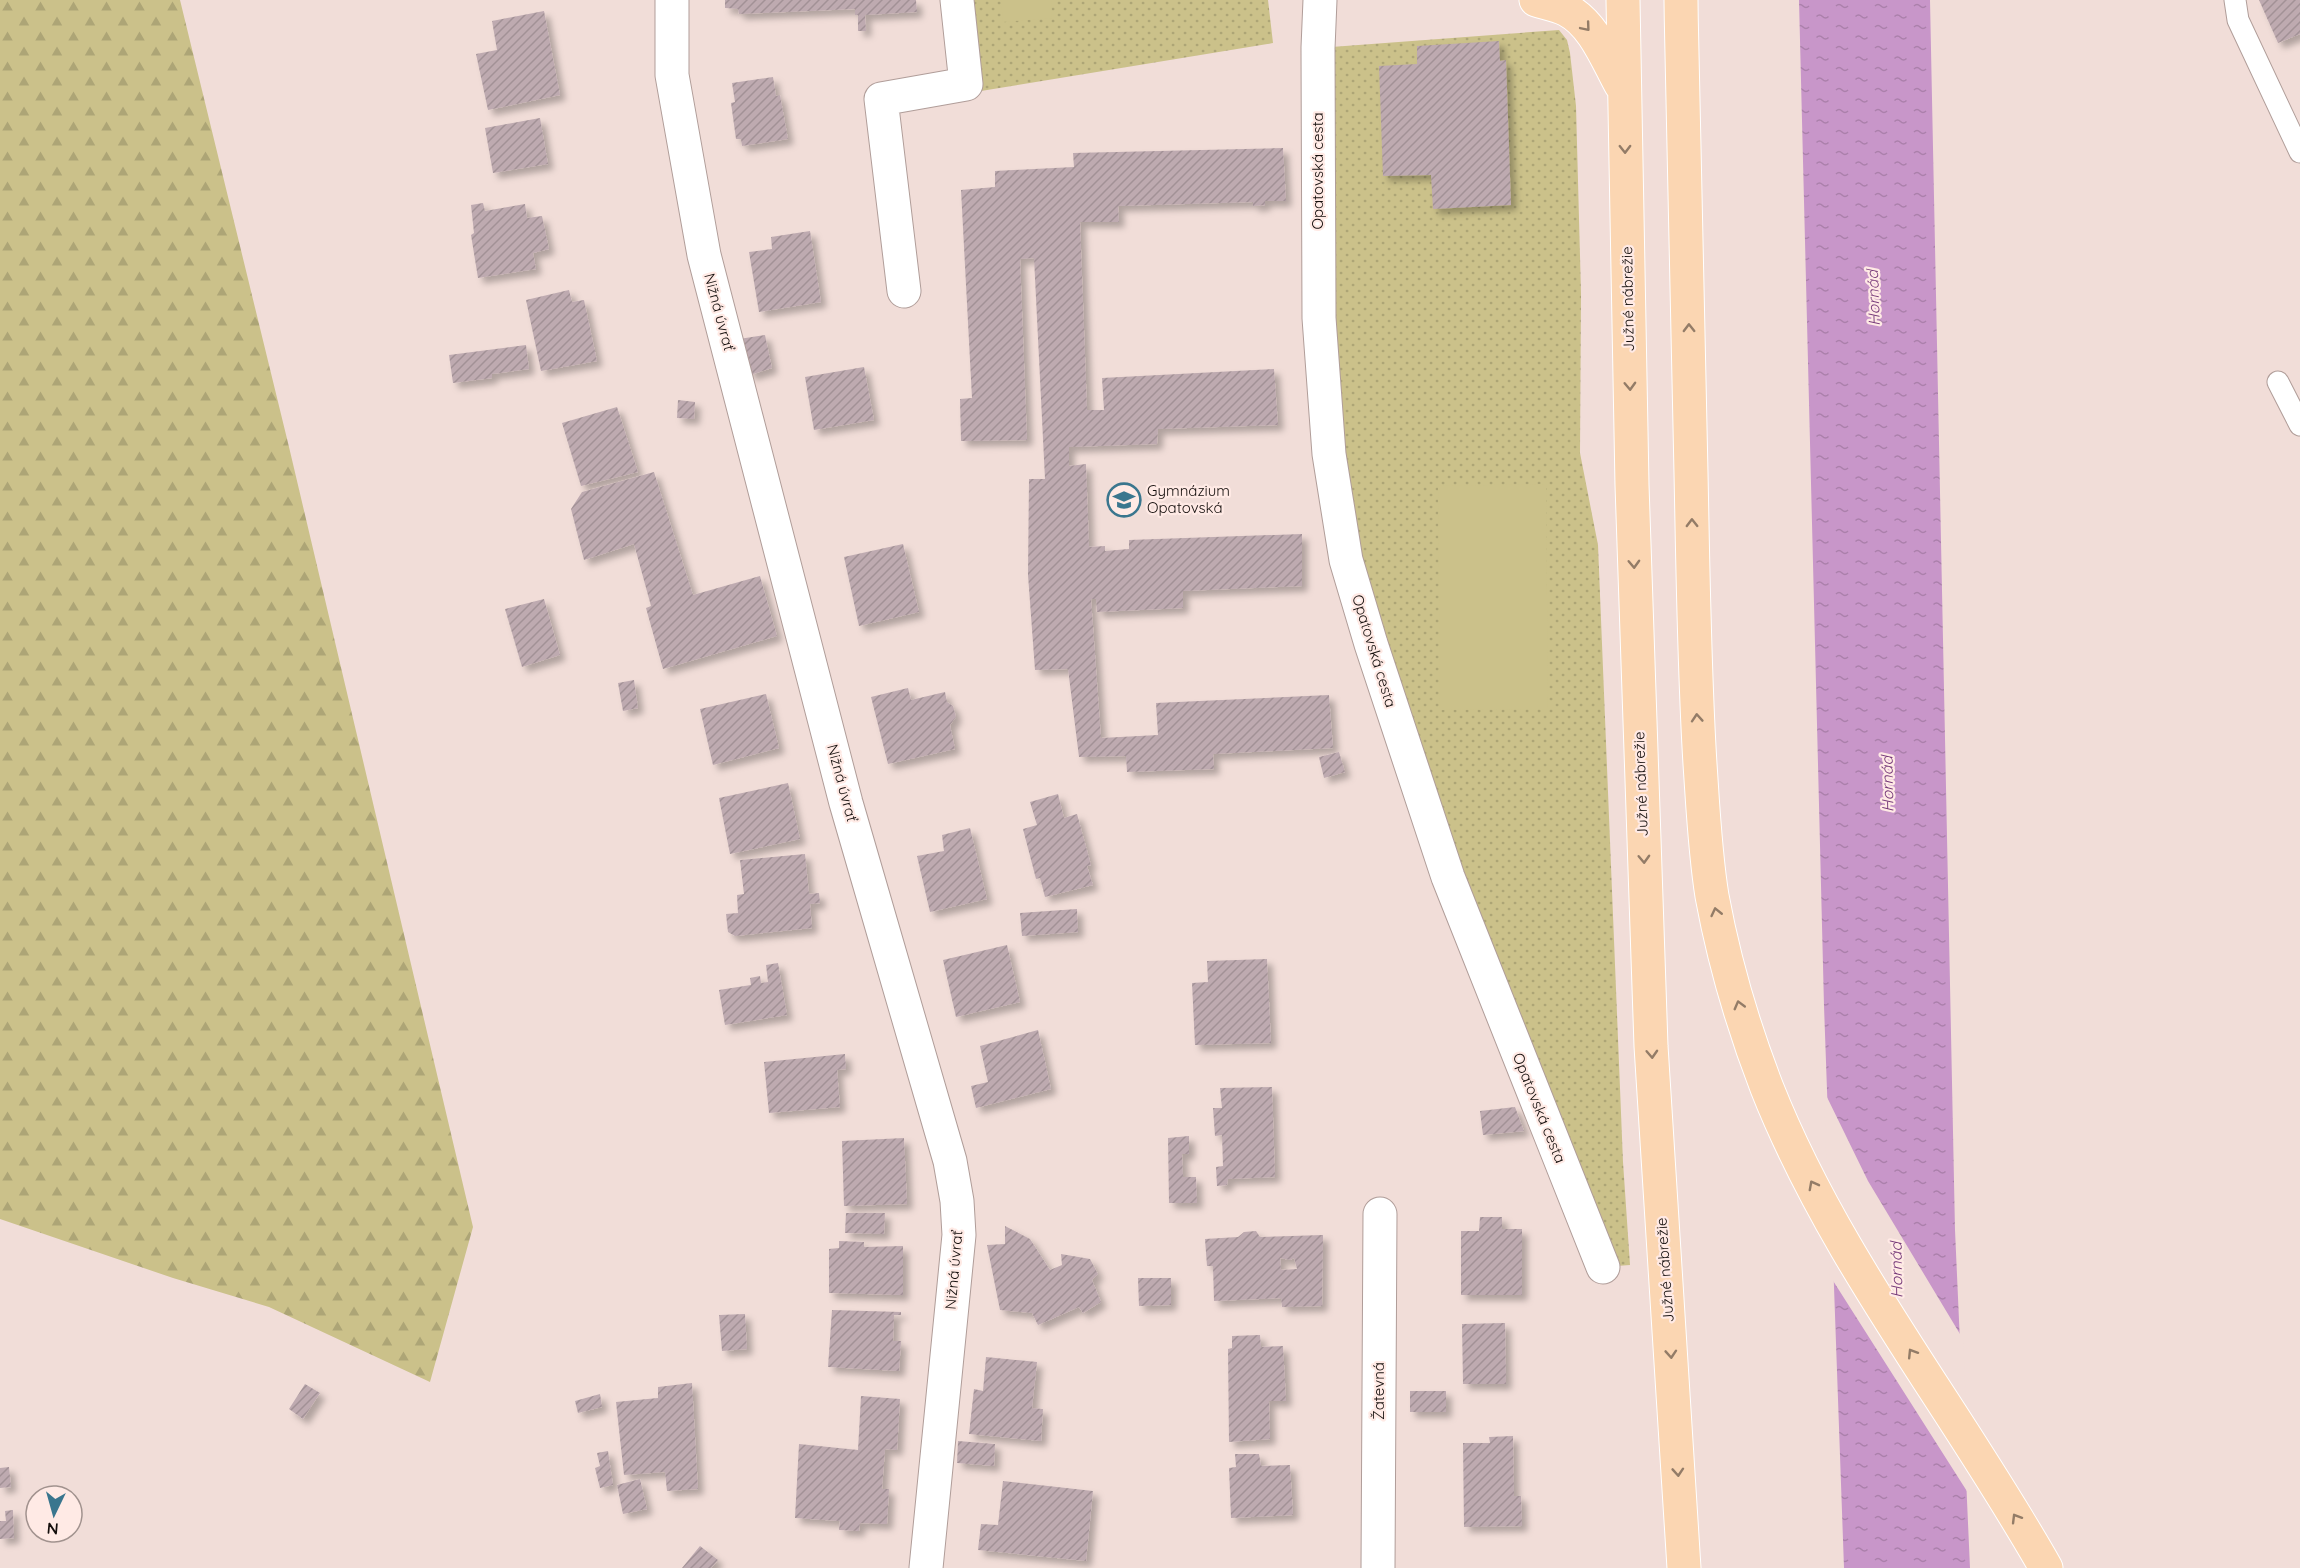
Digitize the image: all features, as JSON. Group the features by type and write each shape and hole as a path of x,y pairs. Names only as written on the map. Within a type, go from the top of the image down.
{"highway":[{"path":"1536,0 1568,10 1583,22 1596,40 1624,90"},
{"name":"Južné nábrežie","path":"1623,0 1632,496 1651,1046 1684,1568"},
{"path":"1681,0 1695,685 1704,822 1712,895 1729,969 1746,1031 1767,1089 1810,1180 1871,1286 1994,1480 2046,1568"}],"street":[{"name":"Nižná úvrať","path":"672,0 672,75 704,255 846,803 950,1161 957,1201 959,1235 926,1568"},
{"path":"904,291 881,99 966,84 957,0"},
{"name":"Opatovská cesta","path":"1320,0 1318,48 1319,318 1329,454 1346,560 1371,644 1448,878 1603,1267"},
{"name":"Žatevná","path":"1378,1568 1380,1214"}],"lane":[{"path":"2235,0 2238,20 2300,152"},
{"path":"2277,382 2300,425"}],"green space":[{"path":"0,0 180,0 289,447 473,1227 430,1382 269,1307 173,1278 0,1219"},
{"path":"971,0 1268,0 1273,43 981,91"},
{"path":"1001,0 1051,0 1052,18 1003,22"},
{"path":"1559,30 1567,40 1570,53 1576,106 1581,293 1580,453 1598,545 1623,1162 1630,1265 1603,1267 1346,560 1318,48"},
{"path":"1546,484 1548,709 1440,710 1438,486"}],"water":[{"name":"Hornád","path":"1799,0 1930,0 1955,1230 1970,1568 1844,1568 1824,1006"}],"pier":[{"path":"1824,1091 1868,1181 1963,1339 1970,1496 1830,1276"}],"building":[{"path":"725,0 916,0 917,12 865,15 866,31 858,31 858,15 855,15 855,9 739,14 738,9 725,8"},
{"path":"2259,0 2300,0 2300,34 2278,43"},
{"path":"544,11 560,95 488,110 476,54 497,50 492,21"},
{"path":"1499,41 1500,61 1506,60 1511,205 1433,209 1431,175 1383,176 1379,66 1417,64 1417,46"},
{"path":"773,77 776,96 780,95 788,139 742,146 741,139 736,139 731,103 735,102 732,83"},
{"path":"540,118 548,164 493,173 485,128"},
{"path":"1283,148 1286,201 1265,201 1265,205 1253,206 1253,202 1118,206 1119,222 1080,222 1087,410 1104,410 1102,378 1274,369 1278,425 1158,429 1157,444 1069,447 1069,466 1086,464 1089,547 1105,546 1105,551 1129,549 1129,540 1302,534 1302,586 1183,591 1183,608 1097,612 1096,599 1091,599 1101,738 1158,735 1156,703 1329,695 1333,748 1213,754 1214,769 1127,772 1126,756 1079,757 1068,669 1035,670 1028,575 1029,479 1045,479 1034,258 1020,259 1027,440 961,441 960,399 972,398 961,190 995,187 995,171 1074,167 1073,153"},
{"path":"483,203 485,211 525,204 527,218 542,216 549,249 533,253 536,269 478,278 471,235 474,233 471,205"},
{"path":"810,231 821,302 759,312 749,252 772,249 771,237"},
{"path":"569,290 572,302 584,300 597,361 541,371 526,300"},
{"path":"765,335 772,368 750,375 739,339"},
{"path":"526,345 529,369 492,374 492,378 453,383 449,355"},
{"path":"864,367 874,420 814,430 805,377"},
{"path":"678,400 695,402 694,419 677,418"},
{"path":"617,407 638,472 581,486 562,423"},
{"path":"654,472 693,595 760,576 777,636 663,669 646,608 651,606 634,544 584,560 571,509 582,492"},
{"path":"903,544 919,612 859,626 844,557"},
{"path":"544,599 560,655 522,667 505,609"},
{"path":"634,680 638,708 623,711 618,683"},
{"path":"908,688 911,700 945,692 947,702 953,706 956,717 950,725 955,749 888,764 871,697"},
{"path":"766,694 779,748 713,765 700,709"},
{"path":"1339,752 1345,772 1324,778 1319,757"},
{"path":"788,783 800,839 730,854 719,798"},
{"path":"1058,794 1064,818 1077,814 1091,865 1087,866 1093,885 1045,897 1040,878 1036,879 1023,829 1037,825 1030,802"},
{"path":"970,828 987,899 930,912 917,856 944,851 942,835"},
{"path":"805,854 809,894 819,893 820,903 810,904 812,928 735,936 728,932 726,914 738,913 737,895 744,894 740,860"},
{"path":"1077,909 1078,932 1022,936 1020,913"},
{"path":"1007,945 1020,1002 956,1017 943,960"},
{"path":"1267,959 1271,1043 1195,1045 1192,983 1208,982 1207,961"},
{"path":"778,963 787,1015 725,1025 719,990 751,985 750,978 760,976 761,983 768,982 766,965"},
{"path":"1038,1030 1051,1089 976,1108 971,1086 988,1082 980,1046"},
{"path":"845,1054 846,1069 837,1070 840,1107 769,1113 764,1062"},
{"path":"1272,1087 1275,1177 1228,1179 1227,1185 1217,1186 1216,1167 1223,1166 1222,1135 1215,1136 1213,1108 1222,1108 1220,1088"},
{"path":"1515,1107 1524,1131 1483,1135 1480,1111"},
{"path":"1189,1136 1189,1154 1182,1154 1183,1177 1196,1177 1197,1203 1169,1203 1168,1138"},
{"path":"904,1138 907,1204 844,1206 842,1141"},
{"path":"846,1213 885,1213 884,1234 845,1233"},
{"path":"1480,1217 1502,1217 1502,1229 1522,1229 1522,1295 1461,1295 1461,1231 1479,1231"},
{"path":"1005,1226 1030,1239 1050,1270 1062,1265 1061,1254 1090,1259 1098,1274 1092,1280 1101,1302 1083,1313 1079,1307 1038,1325 1032,1313 1000,1310 987,1245 1005,1244"},
{"path":"1256,1231 1260,1237 1323,1235 1322,1306 1282,1307 1281,1298 1214,1301 1213,1266 1207,1266 1205,1239 1238,1237 1244,1232","holes":["1280,1258 1290,1260 1294,1258 1297,1269 1281,1270"]},
{"path":"839,1241 864,1242 864,1247 903,1246 903,1295 829,1293 829,1249 839,1248"},
{"path":"1138,1278 1171,1278 1171,1305 1139,1306"},
{"path":"832,1310 901,1312 901,1315 894,1315 893,1341 901,1341 899,1371 828,1367"},
{"path":"745,1314 747,1349 722,1351 719,1315"},
{"path":"1505,1323 1506,1384 1463,1384 1462,1324"},
{"path":"1260,1335 1261,1347 1283,1346 1286,1401 1269,1401 1270,1439 1229,1442 1228,1349 1232,1348 1232,1336"},
{"path":"986,1357 1037,1362 1032,1408 1043,1409 1041,1441 969,1434 974,1389 983,1391"},
{"path":"692,1383 698,1489 667,1491 665,1472 624,1475 616,1402 658,1398 658,1387"},
{"path":"305,1384 320,1393 303,1419 289,1409"},
{"path":"1410,1391 1446,1391 1446,1412 1410,1412"},
{"path":"600,1394 602,1407 578,1413 575,1401"},
{"path":"861,1396 900,1399 897,1450 885,1449 882,1489 889,1489 887,1524 860,1523 859,1531 839,1530 840,1521 795,1518 799,1444 858,1450"},
{"path":"1513,1436 1514,1496 1521,1496 1522,1526 1464,1527 1463,1443 1490,1443 1489,1437"},
{"path":"958,1441 995,1444 994,1466 957,1463"},
{"path":"608,1451 613,1485 600,1488 595,1468 600,1466 597,1453"},
{"path":"1235,1454 1259,1454 1261,1466 1290,1465 1293,1515 1231,1518 1229,1468 1236,1467"},
{"path":"9,1467 11,1487 0,1488 0,1468"},
{"path":"640,1479 647,1509 623,1514 617,1485"},
{"path":"1003,1481 1093,1491 1086,1561 978,1550 981,1524 998,1525"},
{"path":"13,1510 14,1538 0,1539 0,1521 6,1521 5,1511"},
{"path":"700,1546 718,1560 711,1568 682,1568"}],"place":[{"name":"Gymnázium Opatovská","path":"1124,500"}]}
